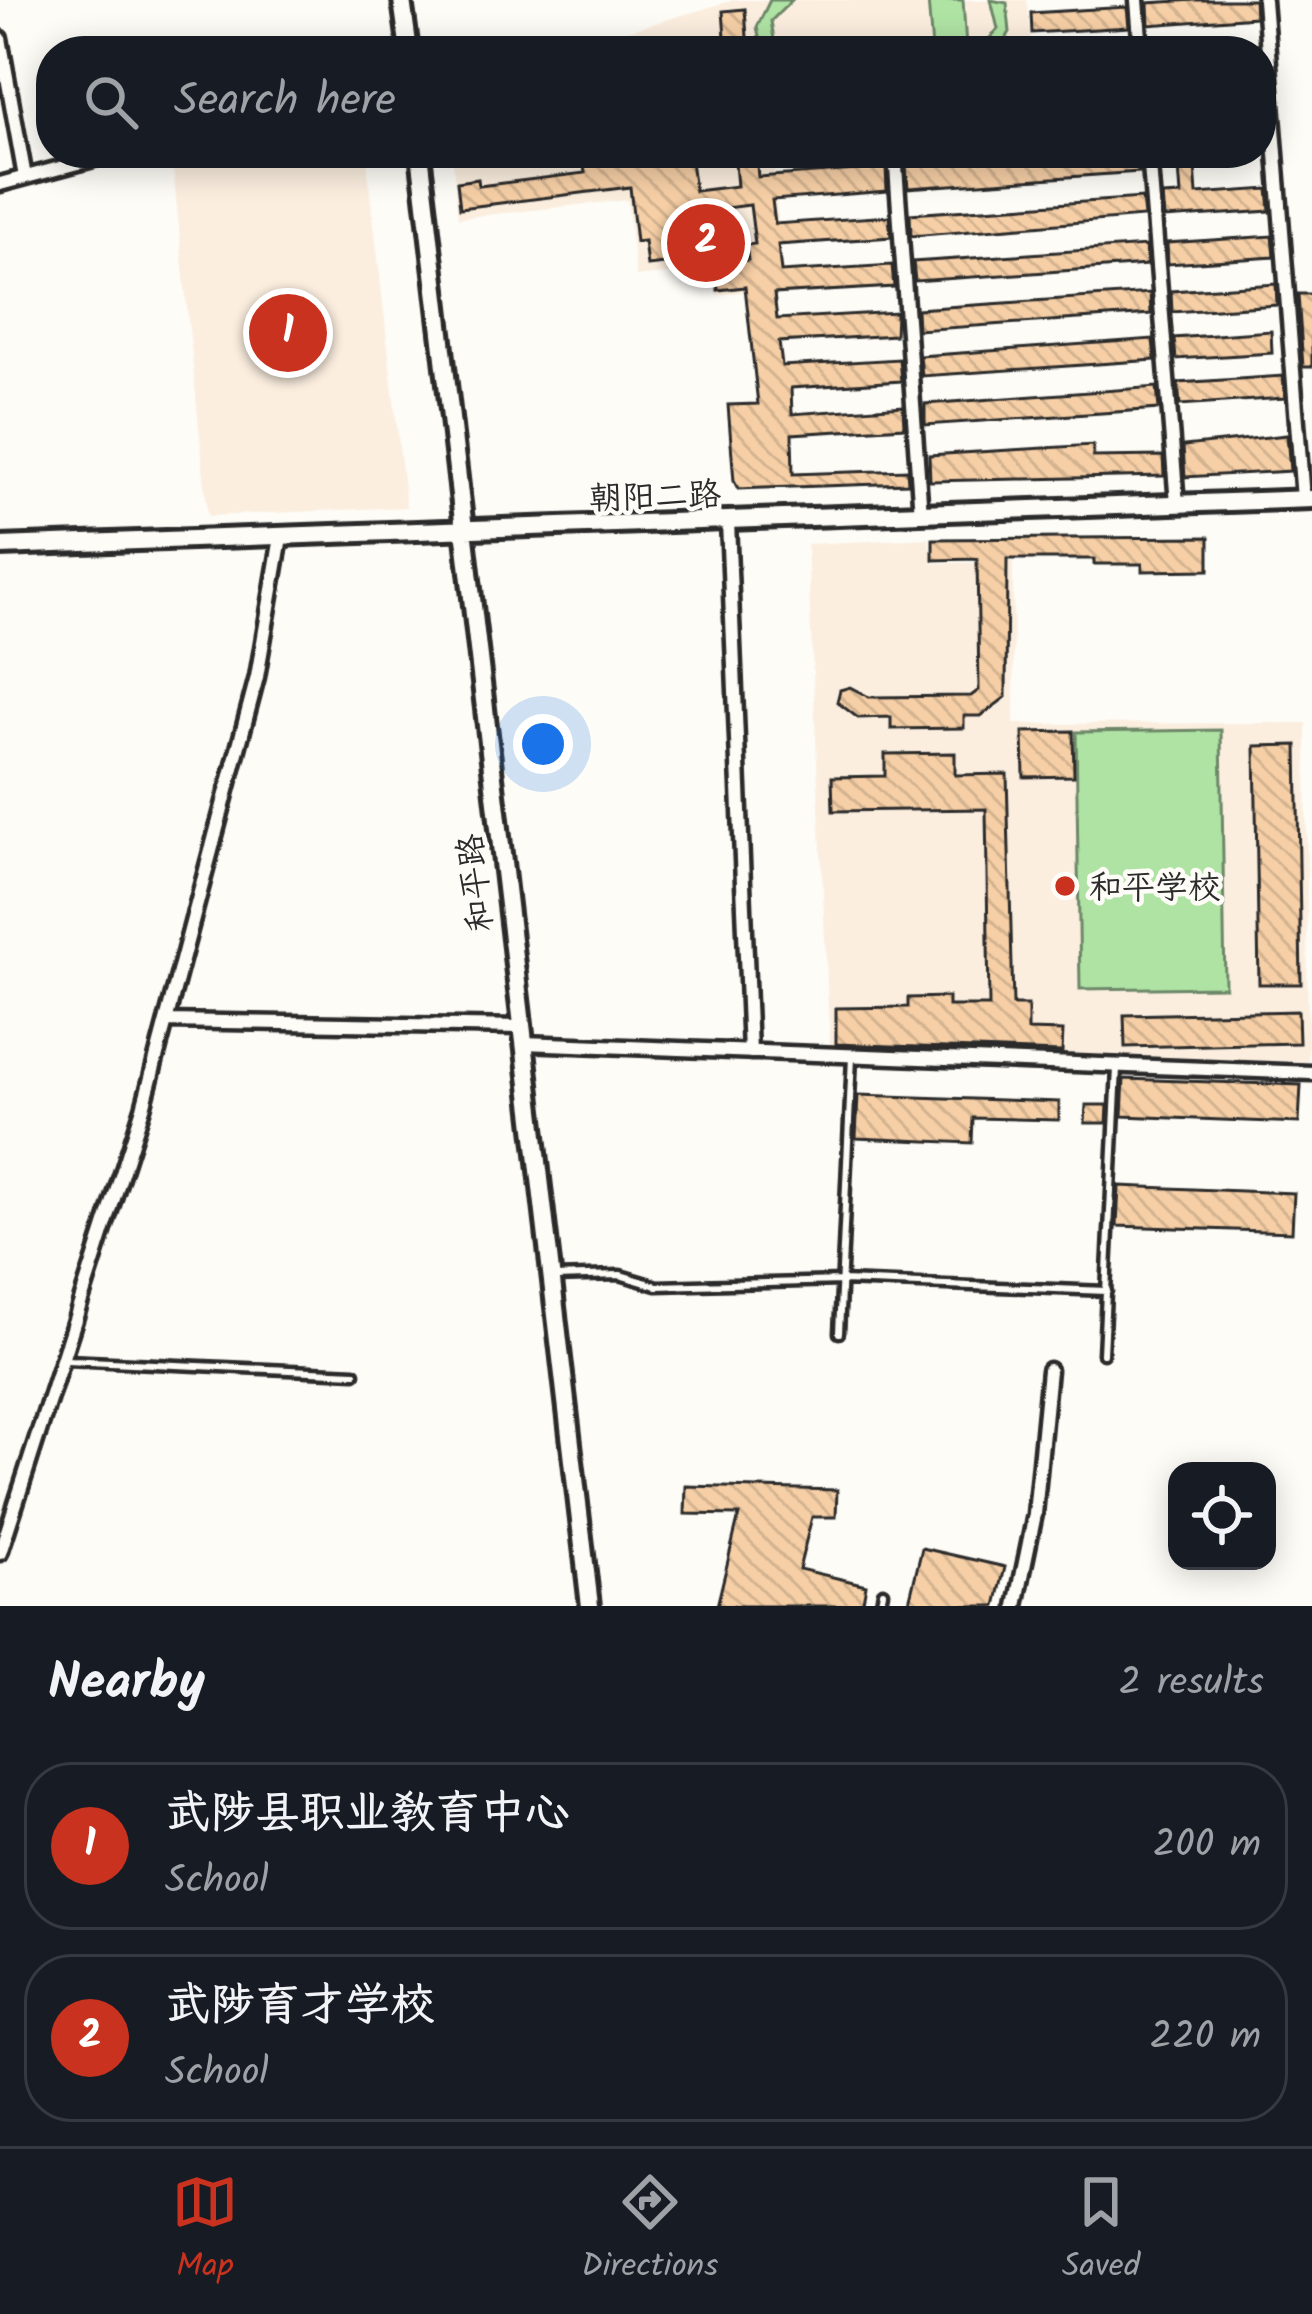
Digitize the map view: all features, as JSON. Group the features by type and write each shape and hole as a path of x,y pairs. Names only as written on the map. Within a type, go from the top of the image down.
{"street":[{"path":"402,0 407,36"},
{"path":"1137,0 1140,36"},
{"path":"1264,0 1267,36"},
{"path":"0,38 25,177"},
{"path":"1276,136 1308,499"},
{"path":"0,184 59,168"},
{"name":"和平路","path":"422,168 590,1606"},
{"path":"897,168 921,515"},
{"path":"1150,168 1177,504"},
{"name":"朝阳二路","path":"0,546 1308,499"},
{"path":"728,522 750,1052"},
{"path":"0,1553 166,1021 257,677 281,537"},
{"path":"166,1021 522,1035 852,1057 1312,1073"},
{"path":"1016,1606 1035,1514 1049,1370"}],"lane":[{"path":"839,1333 852,1057"},
{"path":"1103,1354 1117,1068"},
{"path":"551,1278 620,1274 657,1286 842,1281 1107,1291"},
{"path":"62,1360 355,1373"},
{"path":"880,1606 883,1592"}],"shaded area":[{"path":"734,0 1027,0 1031,36 610,36"},
{"path":"173,168 368,168 406,507 208,516"},
{"path":"453,168 773,168 784,287 717,295 714,269 636,277 627,200 458,218"},
{"name":"和平学校","path":"929,538 932,563 1013,562 1014,724 1306,723 1308,1062 830,1048 807,544"}],"green space":[{"path":"770,0 792,0 771,21 774,36 759,36 757,27"},
{"path":"928,0 963,0 965,36 931,36"},
{"path":"991,0 1007,3 1010,32 992,36 998,29"},
{"path":"1221,730 1225,987 1080,989 1076,732"}],"building":[{"path":"1254,0 1255,17 1149,25 1148,3"},
{"path":"1127,7 1129,27 1032,33 1031,13"},
{"path":"745,9 747,36 725,36 723,11"},
{"path":"584,168 692,168 695,191 737,186 735,168 757,168 758,177 886,168 887,191 772,200 775,224 889,216 891,237 778,245 781,272 892,265 894,287 774,294 777,319 896,312 895,335 779,342 782,366 899,359 901,381 791,388 792,414 903,406 904,427 792,434 793,474 907,470 908,483 738,489 728,405 758,404 745,287 718,290 715,264 748,260 746,245 755,244 750,205 710,210 716,258 647,266 644,241 636,242 630,187 460,208 457,182 478,179 479,186 585,173"},
{"path":"906,168 1139,168 1139,172 908,188"},
{"path":"1179,168 1195,168 1197,194 1268,189 1270,211 1165,218 1163,196 1181,195"},
{"path":"1142,198 1144,217 911,236 910,214"},
{"path":"1272,236 1274,257 1168,264 1167,243"},
{"path":"1146,246 1147,265 915,281 913,262"},
{"path":"1276,284 1277,305 1172,312 1171,291"},
{"path":"1150,293 1151,314 918,330 917,309"},
{"path":"1298,294 1312,294 1312,367 1303,367"},
{"path":"1271,331 1272,353 1176,359 1174,338"},
{"path":"1153,339 1155,360 922,376 920,356"},
{"path":"1283,376 1285,398 1180,405 1178,383"},
{"path":"1157,387 1159,409 925,425 925,404"},
{"path":"1287,435 1290,471 1185,477 1183,446"},
{"path":"1093,445 1093,457 1163,456 1164,476 930,481 929,455"},
{"path":"1209,537 1209,570 1142,571 1142,564 1094,564 1094,559 1007,559 1006,697 981,716 964,716 964,728 891,729 891,717 858,718 837,702 840,690 850,687 869,697 971,696 979,690 977,559 933,560 933,539"},
{"path":"1073,731 1074,776 1024,777 1023,732"},
{"path":"1297,745 1301,984 1259,984 1255,746"},
{"path":"955,753 955,775 1007,774 1013,1005 1028,1005 1028,1030 1063,1031 1062,1052 836,1044 836,1008 908,1007 908,998 948,997 948,1006 989,1006 986,809 833,811 832,777 885,776 885,754"},
{"path":"1298,1011 1299,1043 1125,1047 1124,1015"},
{"path":"1124,1079 1301,1085 1299,1123 1122,1116"},
{"path":"858,1095 1059,1102 1059,1120 973,1118 972,1143 856,1138"},
{"path":"1086,1105 1108,1105 1107,1123 1085,1123"},
{"path":"1119,1186 1294,1193 1292,1232 1117,1226"},
{"path":"686,1486 837,1490 836,1517 812,1517 799,1569 866,1585 862,1606 717,1606 739,1515 685,1514"},
{"path":"922,1548 1005,1567 996,1606 908,1606"}],"place":[{"name":"武陟育才学校","path":"706,243"},
{"name":"武陟县职业教育中心","path":"288,333"},
{"name":"和平学校","path":"1065,886"}]}
